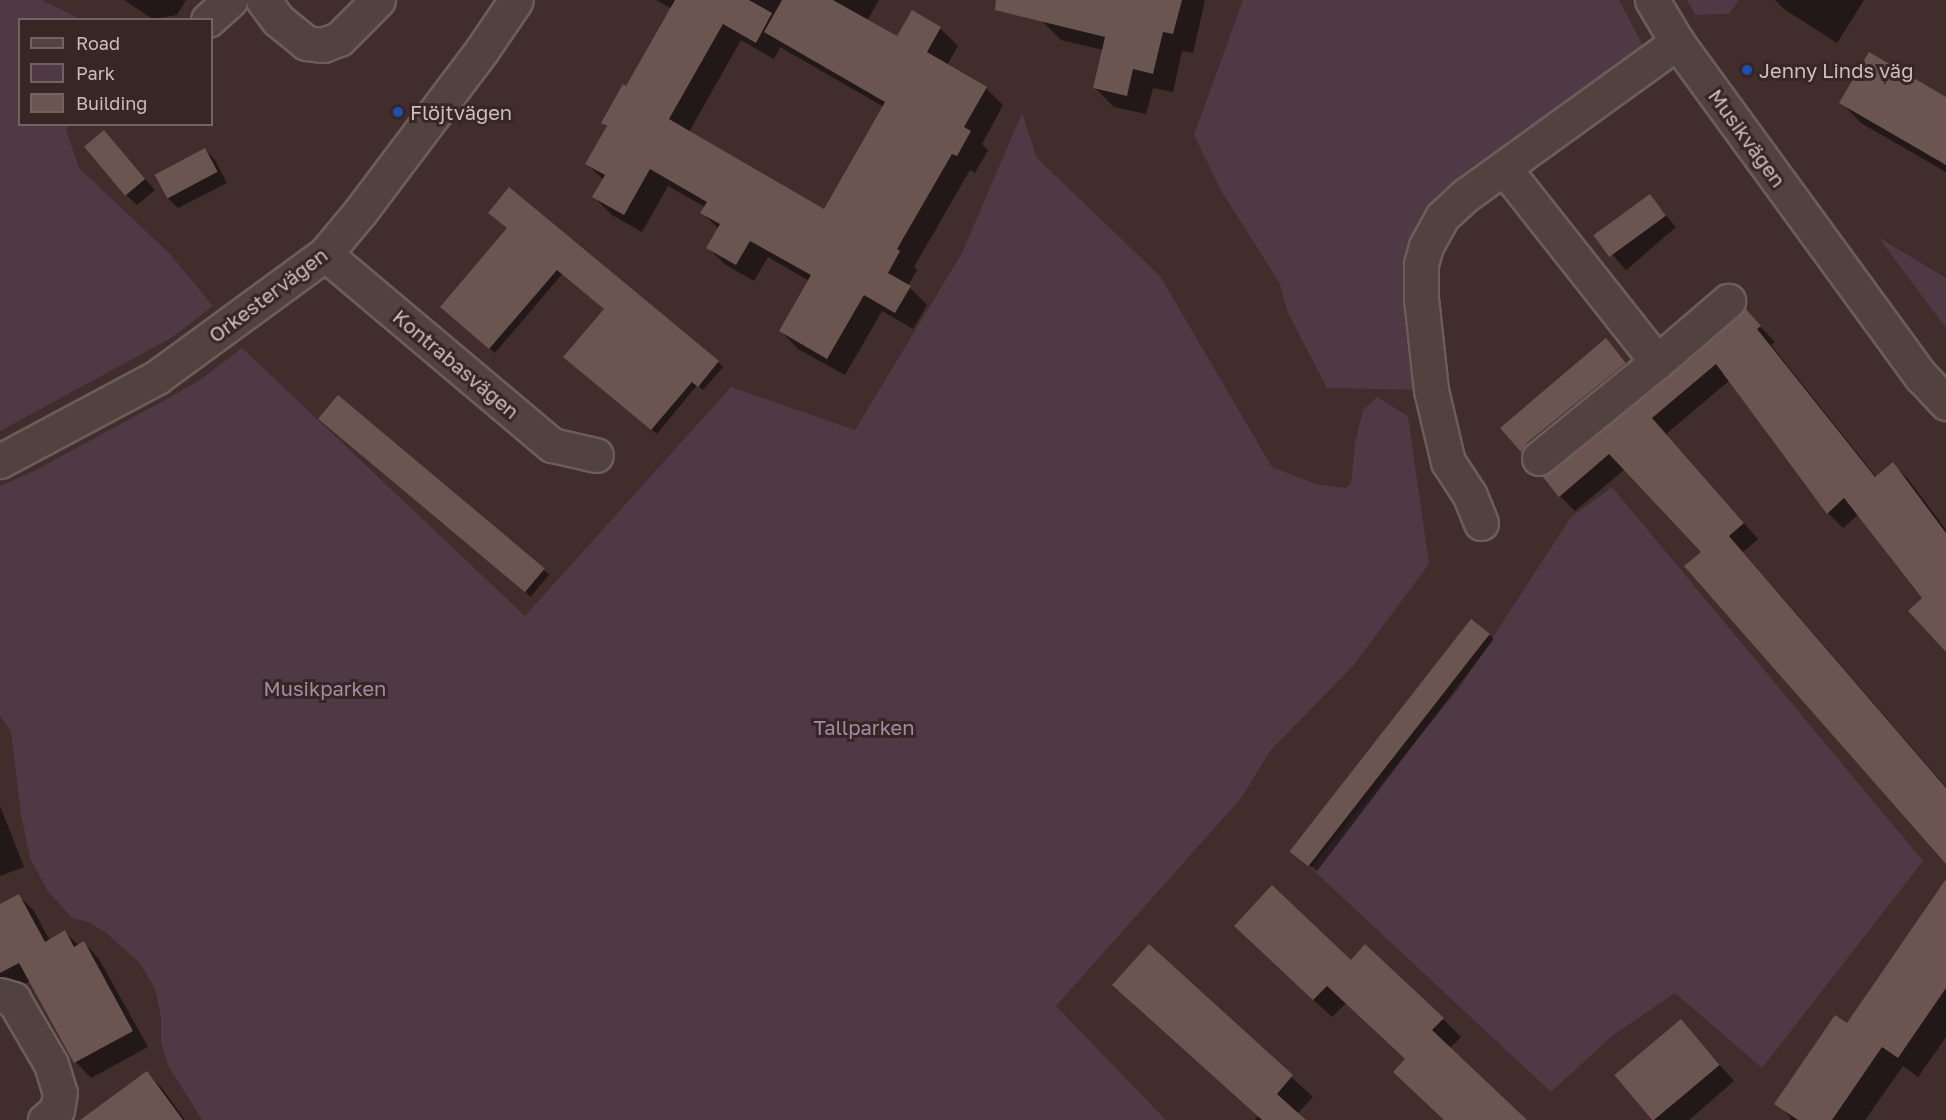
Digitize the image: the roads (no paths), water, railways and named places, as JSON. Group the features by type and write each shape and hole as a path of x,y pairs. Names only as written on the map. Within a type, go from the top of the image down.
{"street":[{"path":"210,18 230,0"},
{"path":"263,0 278,20 306,43 323,45 339,39 378,0"},
{"name":"Orkestervägen","path":"0,461 157,377 325,254 360,213 468,69 516,0"},
{"path":"1481,523 1469,494 1448,462 1433,400 1422,298 1421,264 1426,246 1442,217 1504,168 1677,42 1652,0"},
{"name":"Musikvägen","path":"1677,42 1920,376 1946,403"},
{"path":"1504,168 1658,362"},
{"name":"Kontrabasvägen","path":"325,254 552,445 596,455"},
{"path":"1539,458 1658,362 1728,301"},
{"path":"0,995 13,999 51,1065 60,1093 57,1110 45,1120"}],"place":[{"name":"Jenny Linds väg","path":"1747,70"},
{"name":"Flöjtvägen","path":"398,112"}],"park label":[{"name":"Musikparken","path":"325,688"},
{"name":"Tallparken","path":"864,727"}]}
